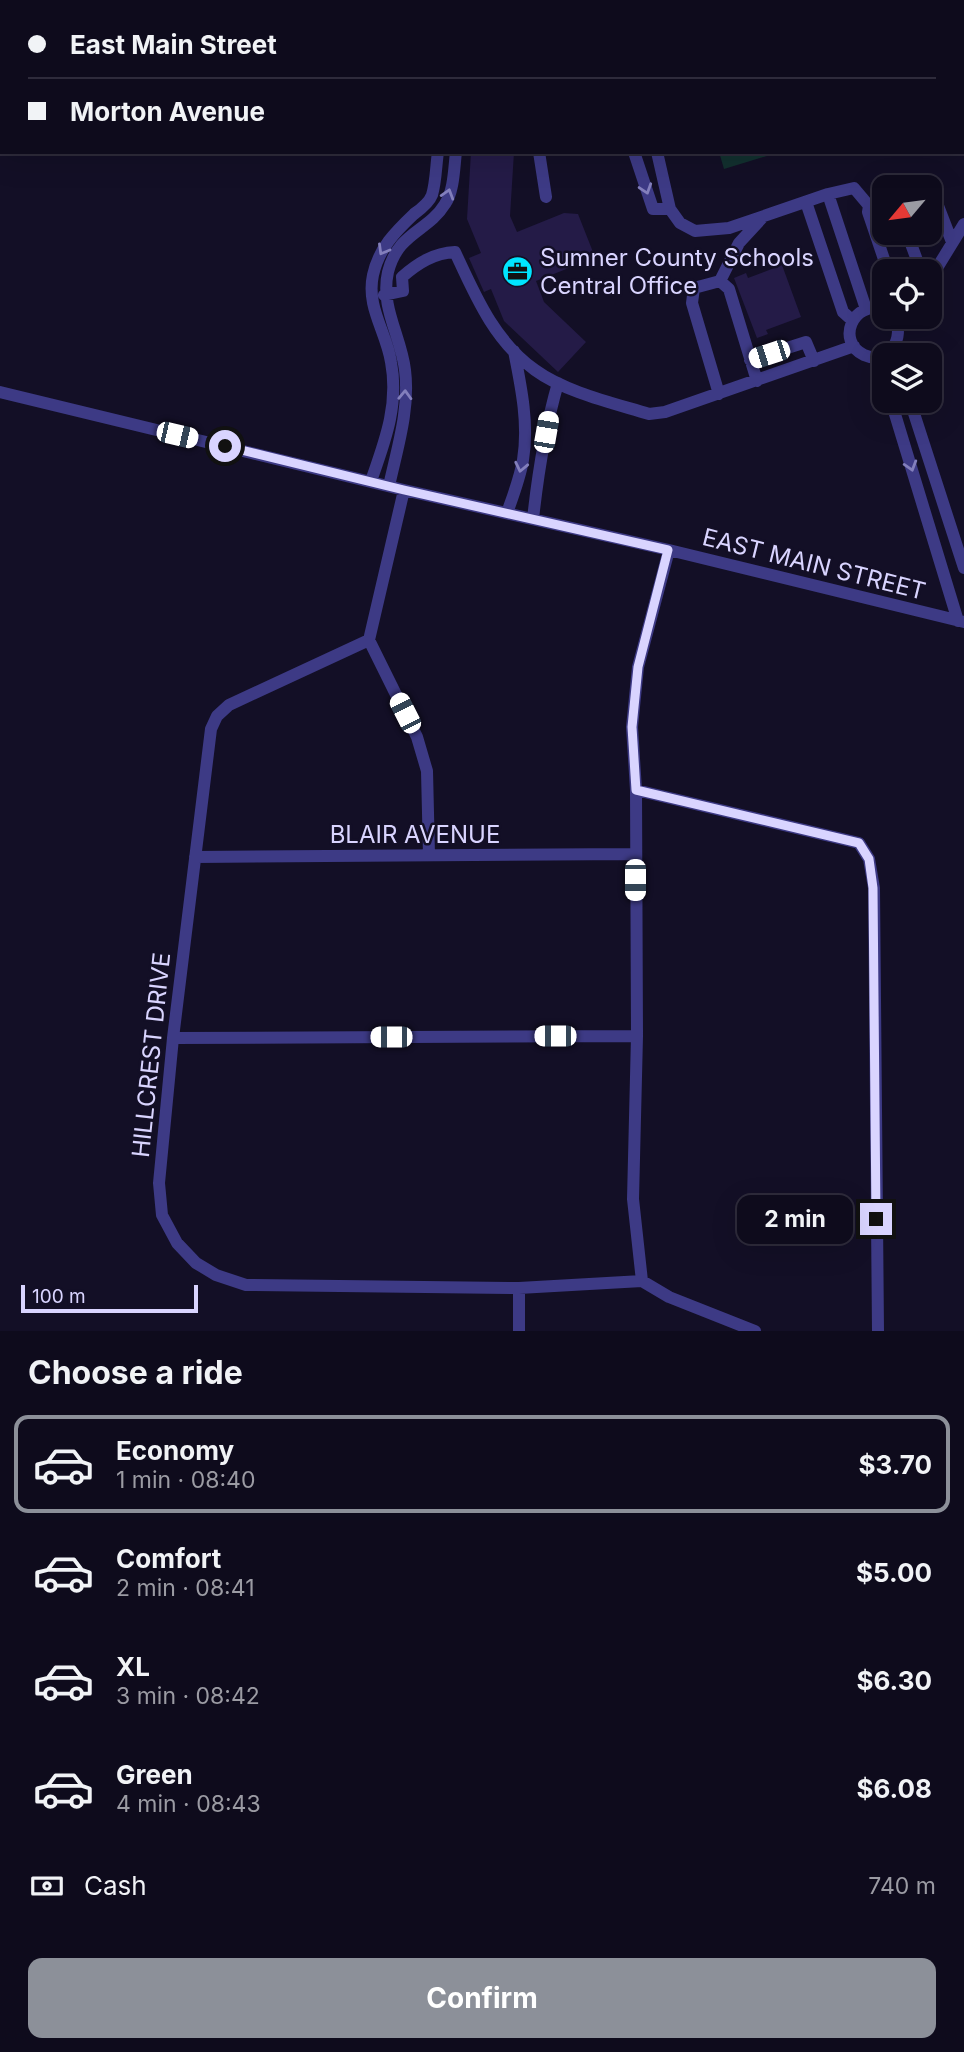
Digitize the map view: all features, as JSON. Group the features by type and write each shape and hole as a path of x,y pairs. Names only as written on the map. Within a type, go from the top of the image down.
{"street":[{"path":"371,481 391,425 393,385 391,360 373,308 371,285 379,254 432,195 438,154"},
{"path":"389,486 404,414 405,369 384,295 388,270 400,244 446,204 456,154"},
{"path":"539,154 547,197"},
{"path":"635,154 653,209 670,209"},
{"path":"657,154 670,209 680,223 695,231 729,228 828,194 854,188 872,208"},
{"path":"828,194 866,309"},
{"path":"806,202 843,312 853,321"},
{"path":"869,206 868,212 884,259"},
{"path":"719,394 692,303 694,288 720,281 739,243 758,221 768,214"},
{"path":"942,216 952,242"},
{"path":"942,259 964,224"},
{"path":"384,295 403,291 402,277 420,263 443,252 455,251 493,327 534,370 558,383 649,414 665,412 854,346"},
{"path":"720,281 729,289 757,381"},
{"path":"872,309 860,312 853,321 850,332 854,346 864,355 872,356"},
{"path":"750,360 806,342 814,361"},
{"path":"507,513 523,460 525,433 514,351"},
{"path":"533,519 537,481 558,383"},
{"name":"EAST MAIN STREET","path":"0,392 961,621"},
{"path":"895,413 961,621"},
{"path":"914,413 964,568"},
{"path":"404,490 369,640 417,737 427,771 429,855"},
{"path":"668,550 638,667 632,727 636,790 637,1035 633,1199 642,1281 669,1297 755,1331"},
{"name":"HILLCREST DRIVE","path":"369,640 229,705 217,716 211,729 173,1038 159,1183 162,1215 177,1243 196,1263 216,1275 246,1285 519,1288 642,1281"},
{"path":"636,790 859,843 869,859 873,888 878,1331"},
{"name":"BLAIR AVENUE","path":"195,857 635,854"},
{"path":"173,1038 637,1035"},
{"path":"519,1288 519,1331"}],"green space":[{"path":"720,154 773,154 724,169"}],"building":[{"name":"Sumner County Schools Central Office","path":"471,154 514,154 510,216 517,232 564,213 578,214 593,252 582,256 584,262 536,281 544,302 586,342 558,372 504,321 491,289 484,292 469,258 481,253 467,219"},
{"path":"782,265 801,317 766,330 768,334 757,338 734,278 746,273 748,278"}],"place":[{"name":"Sumner County Schools Central Office","path":"517,271"}],"route":[{"path":"225,446 668,550 638,667 632,727 636,790 859,843 869,859 873,888 876,1219"}]}
